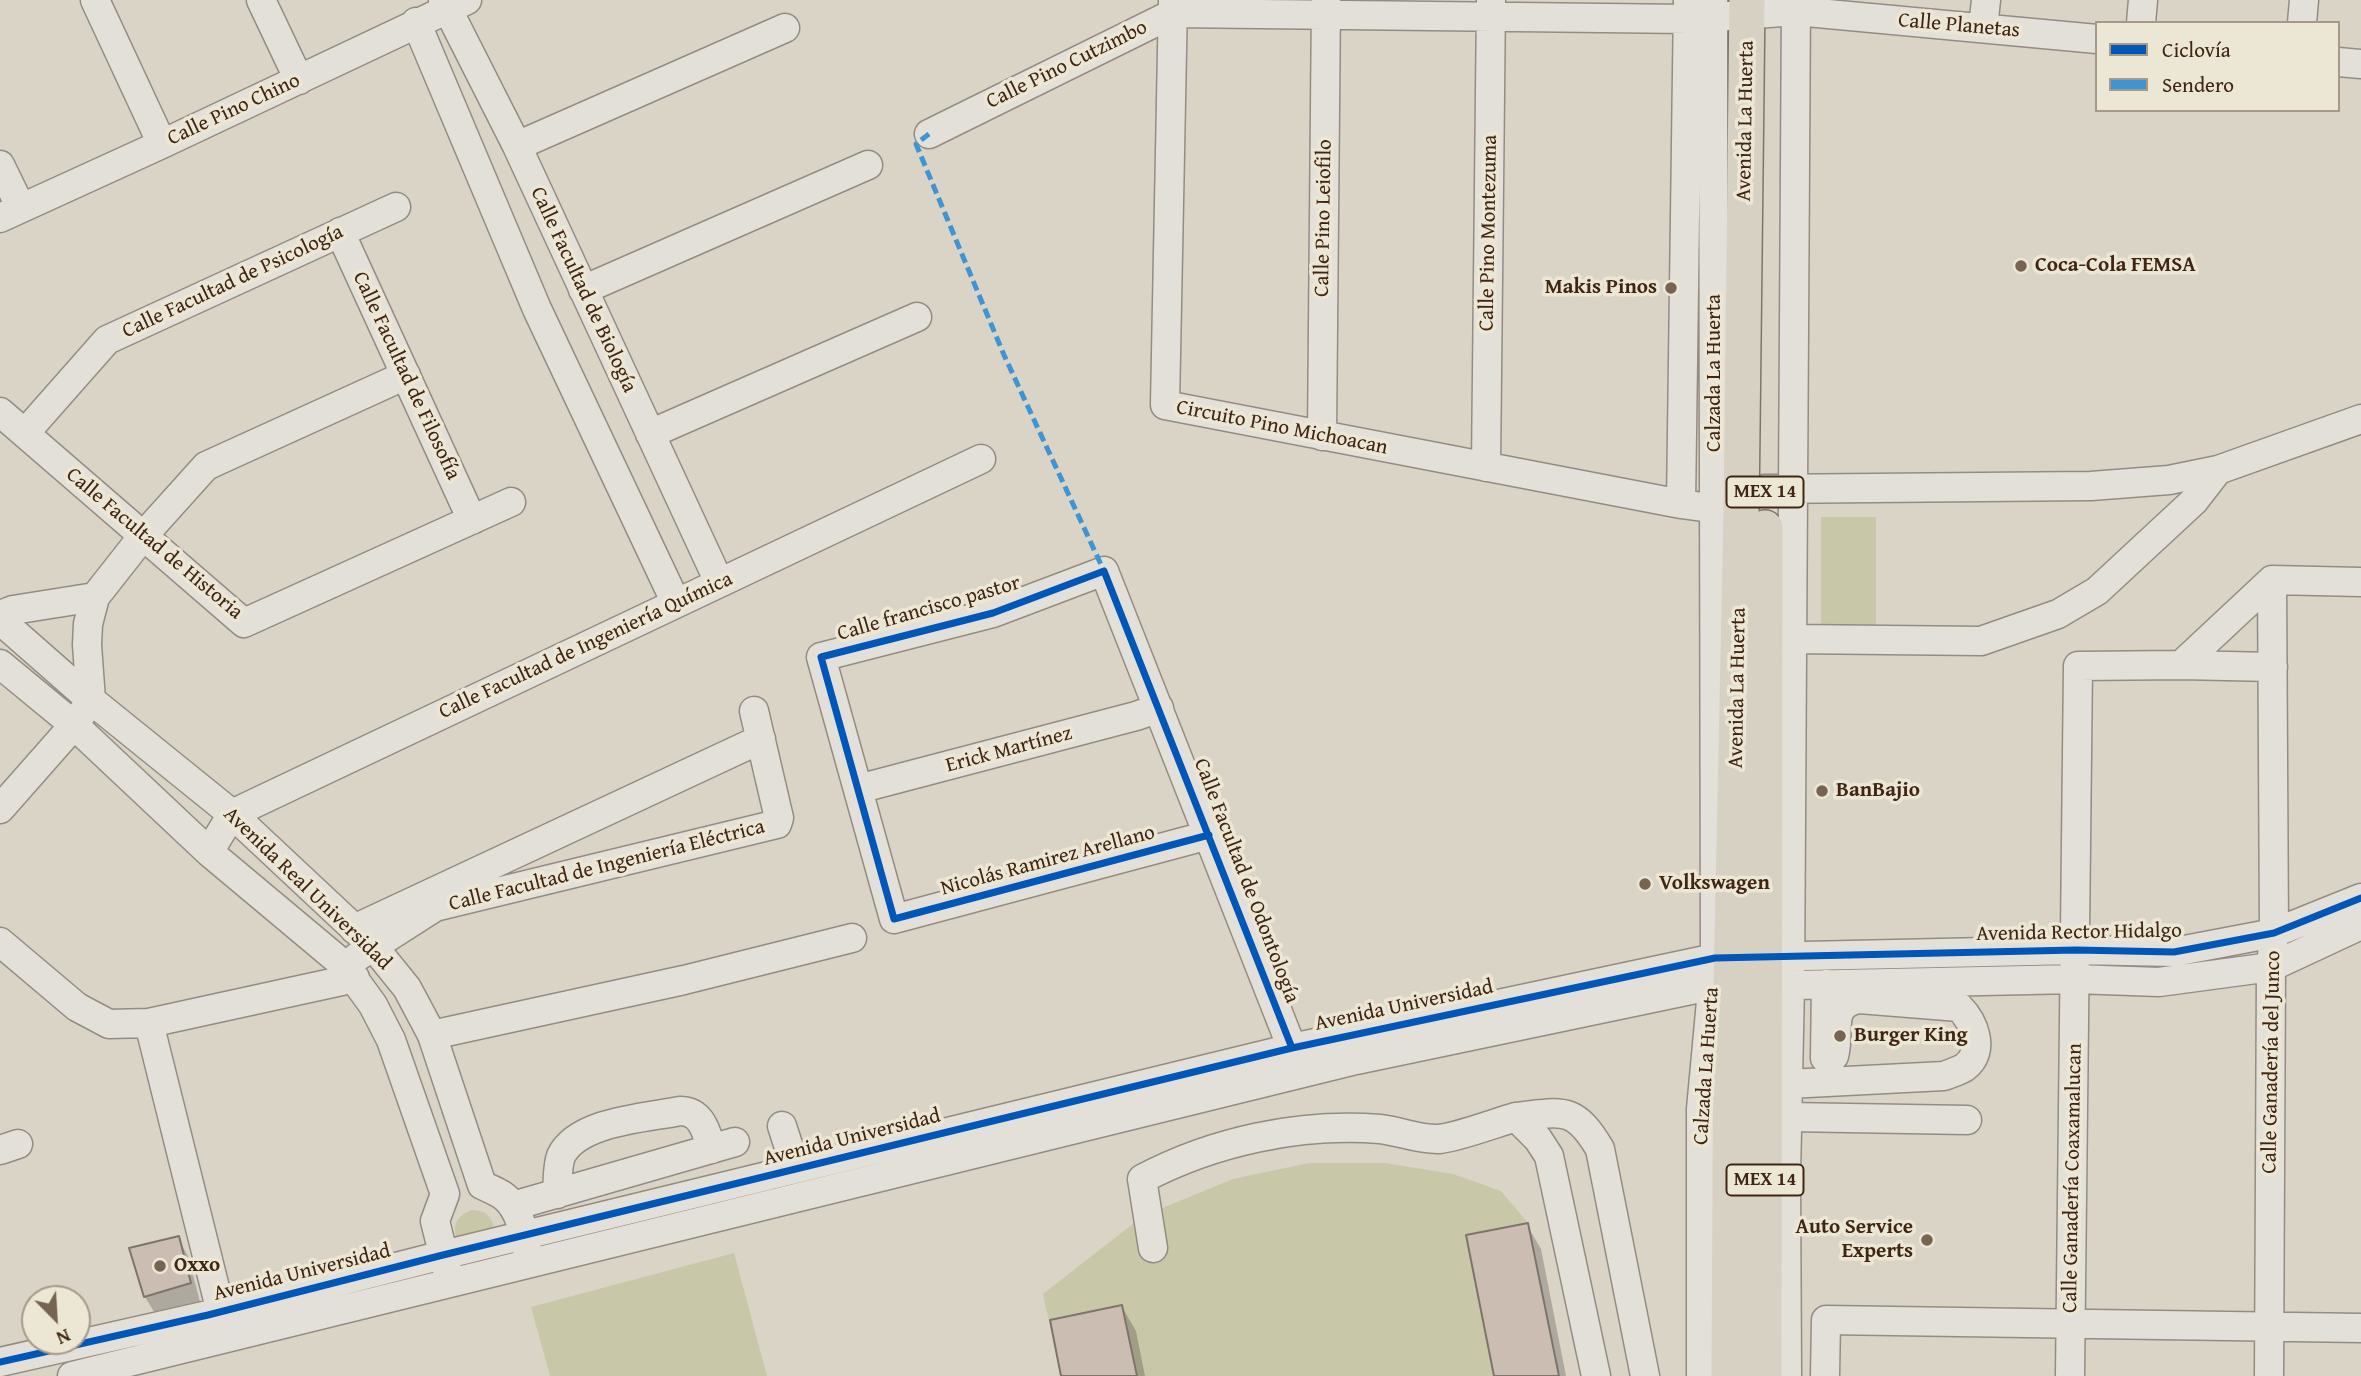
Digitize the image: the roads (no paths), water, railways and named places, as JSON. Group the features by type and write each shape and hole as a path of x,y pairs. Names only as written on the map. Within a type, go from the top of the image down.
{"main road":[{"name":"Avenida La Huerta","path":"1729,1376 1750,971 1756,7"},
{"name":"Avenida La Huerta","path":"1750,971 1776,1373"}],"street":[{"path":"94,0 162,144"},
{"path":"261,0 299,80"},
{"path":"1983,28 1986,0"},
{"path":"2141,21 2143,0"},
{"path":"2302,21 2304,0"},
{"name":"Calle Pino Chino","path":"10,213 299,80 452,3"},
{"name":"Calle Facultad de Biología","path":"452,3 719,582"},
{"name":"Calle Pino Cutzimbo","path":"929,134 1173,6 1756,7"},
{"name":"Circuito Pino Michoacan","path":"1173,6 1165,405 1681,504 2091,486 2169,480 2218,470 2361,419"},
{"name":"Calle Pino Leiofilo","path":"1322,436 1326,6"},
{"name":"Calle Planetas","path":"1756,7 2095,39"},
{"name":"Calzada La Huerta","path":"1701,1376 1701,1109 1750,971 1792,639 1753,500 1756,7"},
{"name":"Calzada La Huerta","path":"1681,504 1756,7"},
{"name":"Calle Pino Montezuma","path":"1486,467 1491,8"},
{"path":"416,22 537,309 676,603"},
{"path":"517,146 785,28"},
{"path":"2340,62 2361,64"},
{"path":"583,290 868,165"},
{"path":"0,166 10,213"},
{"name":"Calle Facultad de Psicología","path":"25,433 107,340 396,207"},
{"name":"Calle Facultad de Filosofía","path":"340,232 472,520"},
{"path":"650,434 916,317"},
{"path":"0,809 75,725 91,700 87,645 88,624 95,597 143,536 206,466 406,375"},
{"name":"Calle Facultad de Historia","path":"0,412 244,624 511,502"},
{"name":"Calle Facultad de Ingenierίa Quίmica","path":"232,814 981,459"},
{"path":"1792,639 1981,641 2058,614 2097,592 2194,501 2218,470"},
{"name":"Calle Facultad de Odontología","path":"1104,571 1292,1048"},
{"name":"Calle francisco pastor","path":"894,919 821,657 993,613 1104,571"},
{"path":"2182,665 2272,580 2361,582"},
{"name":"Calle Ganadería del Junco","path":"2269,1376 2271,967 2274,933 2272,580"},
{"path":"0,618 13,610 95,597"},
{"name":"Avenida Real Universidad","path":"0,618 91,700 232,814 363,938 407,988 432,1035 482,1185 503,1195 513,1206"},
{"name":"Avenida Real Universidad","path":"0,664 75,725 209,852 350,972 373,1005 391,1040 445,1194 435,1221 451,1283"},
{"path":"2182,665 2273,667"},
{"name":"Calle Ganadería Coaxamalucan","path":"2070,1376 2078,666 2182,665"},
{"name":"Calle Facultad de Ingeniería Eléctrica","path":"431,900 777,824 779,818 754,710"},
{"name":"Erick Martínez","path":"858,789 1136,716 1163,717"},
{"name":"Calle Facultad de Ingeniería Eléctrica","path":"350,972 363,938 431,900 761,740"},
{"path":"209,852 232,814"},
{"name":"Nicolás Ramirez Arellano","path":"894,919 1209,835"},
{"name":"Avenida Rector Hidalgo","path":"1750,971 1926,953 2076,950 2174,952 2274,933 2361,898"},
{"path":"1750,971 1826,984 2075,979 2158,982 2271,967 2361,925"},
{"path":"432,1035 684,980 852,938"},
{"path":"0,942 77,1007 109,1024 149,1023 350,972"},
{"path":"1924,981 1926,953"},
{"name":"Calzada La Huerta","path":"1750,971 1788,1084 1776,1373"},
{"name":"Avenida Universidad","path":"72,1376 451,1283 527,1250 647,1207 1292,1048 1750,971"},
{"name":"Avenida Universidad","path":"0,1362 221,1312 443,1255 527,1250 1750,971"},
{"path":"1788,1084 1944,1076 1966,1066 1976,1048 1976,1034 1968,1016 1959,1007 1859,999 1846,1002 1839,1010 1836,1050 1831,1059 1825,1058 1826,984"},
{"path":"149,1023 221,1312"},
{"path":"527,1250 513,1206 556,1194 638,1170 724,1146 690,1111 592,1129 571,1143 561,1157 556,1194"},
{"path":"1153,1248 1142,1179 1166,1167 1241,1140 1302,1130 1380,1129 1438,1139 1516,1117 1564,1112 1587,1126 1600,1149 1645,1376"},
{"path":"1516,1117 1538,1139 1549,1156 1596,1376"},
{"path":"1788,1117 1967,1120"},
{"path":"782,1126 796,1169"},
{"path":"638,1170 647,1207"},
{"path":"1825,1376 1826,1320 2361,1328"}],"place":[{"name":"Coca-Cola FEMSA","path":"2021,266"},
{"name":"Makis Pinos","path":"1671,288"},
{"name":"BanBajio","path":"1822,791"},
{"name":"Volkswagen","path":"1645,884"},
{"name":"Burger King","path":"1840,1036"},
{"name":"Auto Service Experts","path":"1927,1240"},
{"name":"Oxxo","path":"160,1266"}]}
